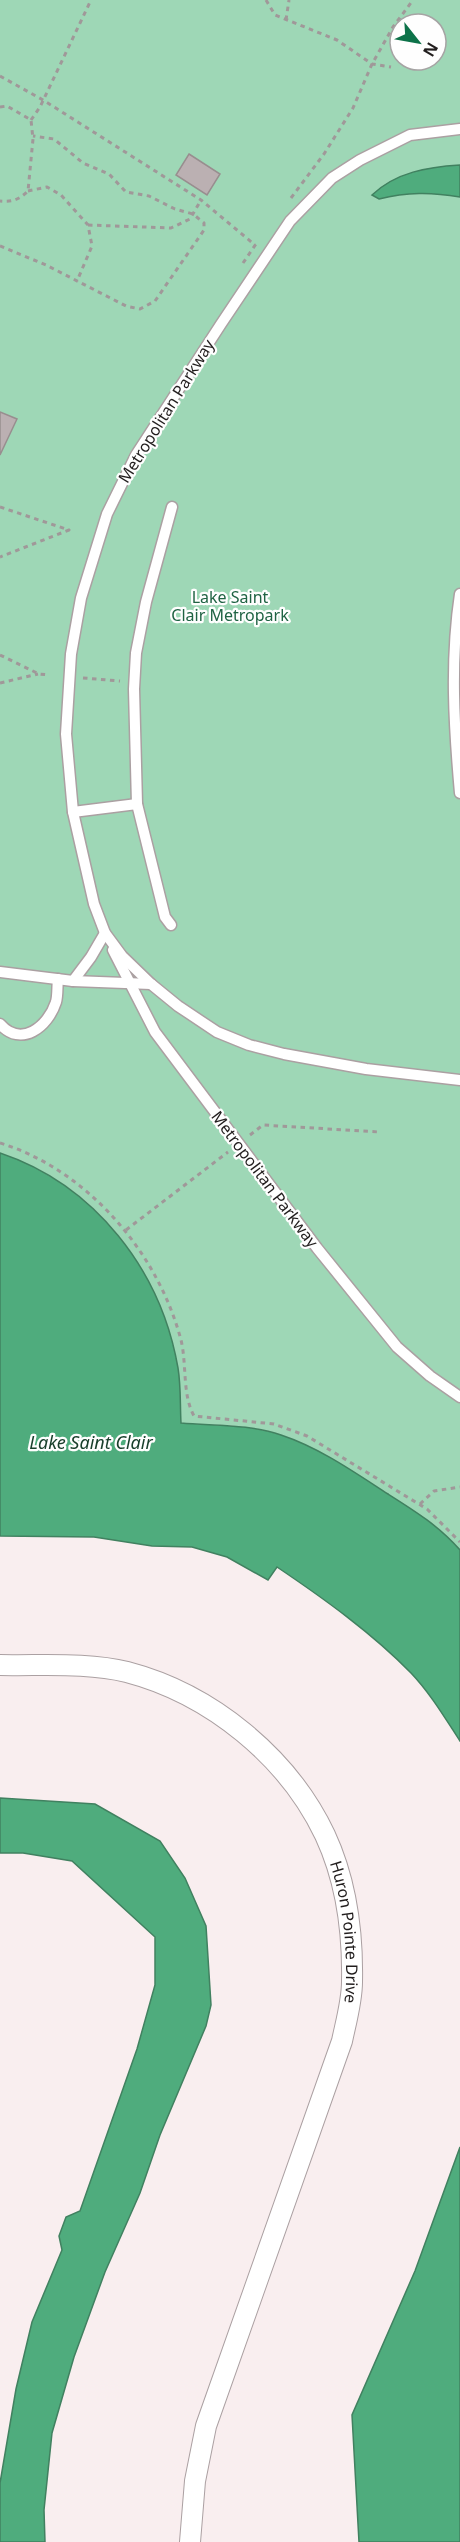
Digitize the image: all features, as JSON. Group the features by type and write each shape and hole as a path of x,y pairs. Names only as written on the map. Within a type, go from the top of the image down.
{"street":[{"name":"Huron Pointe Drive","path":"0,1665 89,1667 125,1672 159,1682 191,1696 217,1713 251,1739 288,1777 309,1807 325,1836 336,1864 346,1902 351,1943 352,1985 342,2041 206,2426 195,2481 190,2542"}],"lane":[{"name":"Metropolitan Parkway","path":"460,129 410,135 360,160 332,178 310,198 290,221 258,268 136,455 107,514 81,598 70,654 66,734 73,812 100,921 154,1032 369,1314 397,1347 430,1376 460,1397"},
{"path":"171,925 165,917 137,804 134,725 136,653 152,578 172,507"},
{"path":"460,594 453,665 460,793"},
{"path":"73,812 137,804"},
{"path":"73,981 105,933 122,956 152,984 178,1006 217,1032 249,1045 284,1054 366,1069 460,1080"},
{"path":"0,972 73,981 152,984"},
{"path":"0,1024 12,1033 22,1035 38,1030 56,1001 58,979"}],"path":[{"path":"28,191 33,136 31,120 91,0"},
{"path":"266,0 275,15 338,40 372,64 388,67"},
{"path":"286,20 289,0"},
{"path":"290,200 324,154 353,108 372,64 393,27 413,0"},
{"path":"0,76 43,100 201,200 255,245"},
{"path":"0,107 7,106 31,120"},
{"path":"0,246 135,309 146,308 155,301 204,230 204,223 193,214 175,209 149,196 126,192 109,174 83,163 54,139 33,136"},
{"path":"0,201 12,202 21,198 28,191 47,188 61,195 88,225 92,246 77,281"},
{"path":"88,225 171,228 183,224 193,214 201,200"},
{"path":"242,265 262,236"},
{"path":"0,507 69,530 0,557"},
{"path":"0,655 39,674"},
{"path":"0,683 39,674 49,675"},
{"path":"81,678 120,681"},
{"path":"0,1143 17,1149 62,1174 104,1208 132,1238 162,1285 171,1310 186,1363 188,1406 194,1416 274,1424 307,1436 420,1504 449,1529 460,1542"},
{"path":"420,1504 434,1491 460,1487"}],"green space":[{"name":"Lake Saint Clair Metropark","path":"0,0 460,0 460,1550 435,1526 417,1513 349,1469 295,1440 257,1429 181,1423 178,1368 168,1331 139,1265 119,1235 95,1209 67,1187 35,1168 0,1153"}],"water":[{"path":"460,165 460,197 419,194 379,199 372,195 391,181 413,172"},
{"name":"Lake Saint Clair","path":"0,1153 34,1167 66,1186 94,1209 139,1265 156,1298 169,1332 179,1375 181,1423 257,1429 295,1440 349,1469 417,1513 435,1526 460,1550 460,1741 425,1689 396,1658 347,1617 277,1567 268,1580 227,1557 192,1547 152,1546 94,1537 0,1536"},
{"path":"0,1798 95,1804 160,1841 185,1878 206,1926 211,2005 206,2026 160,2135 140,2193 105,2272 74,2357 52,2433 44,2510 45,2542 0,2542 0,2483 16,2389 32,2322 62,2250 59,2236 66,2217 80,2211 137,2049 155,1985 155,1937 72,1861 23,1853 0,1853"},
{"path":"460,2147 460,2542 359,2542 352,2415 415,2271"}],"building":[{"path":"189,154 220,174 207,195 176,175"},
{"path":"0,412 17,419 0,455"}]}
